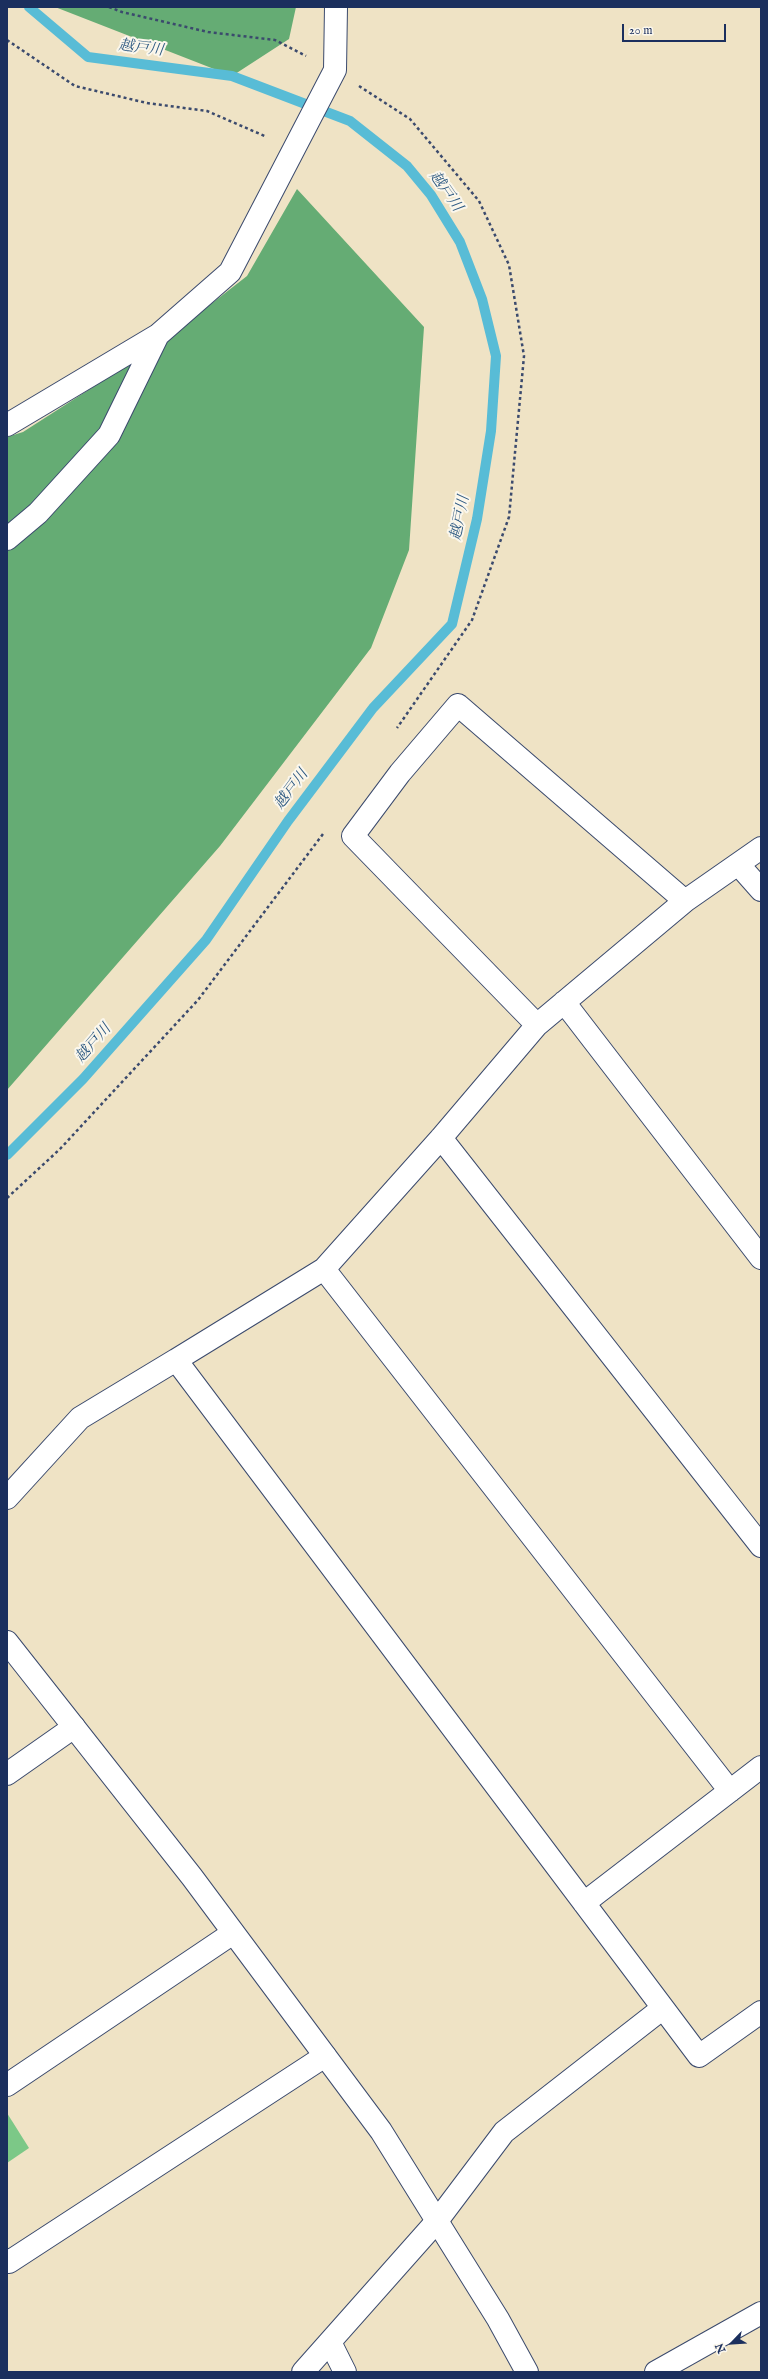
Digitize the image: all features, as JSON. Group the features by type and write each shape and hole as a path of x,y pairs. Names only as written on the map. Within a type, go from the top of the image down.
{"street":[{"path":"7,425 158,335 230,272 335,70 336,7"},
{"path":"7,539 38,513 109,436 158,335"},
{"path":"537,1025 353,836 400,773 458,705 685,901"},
{"path":"7,1498 80,1418 324,1269 441,1138 537,1025 685,901 761,848"},
{"path":"738,864 761,890"},
{"path":"564,1002 761,1258"},
{"path":"441,1138 761,1546"},
{"path":"324,1269 730,1791"},
{"path":"176,1360 699,2056 761,2012"},
{"path":"7,1642 192,1876 381,2130 498,2320 527,2372"},
{"path":"7,1774 74,1727"},
{"path":"584,1903 761,1767"},
{"path":"7,2085 233,1933"},
{"path":"303,2372 437,2221 504,2132 663,2008"},
{"path":"7,2260 9,2262 325,2056"},
{"path":"656,2372 761,2312"},
{"path":"330,2342 345,2372"}],"path":[{"path":"109,7 122,12 208,32 275,40 335,70 410,119 479,201 508,265 524,356 509,517 472,620 395,731"},
{"path":"7,40 75,86 147,103 207,111 246,126 294,150"},
{"path":"7,1198 60,1149 198,1000 327,828"}],"green space":[{"path":"55,7 296,7 289,39 232,76"},
{"path":"297,189 424,327 409,550 371,648 220,846 7,1090 7,437 23,432 157,346 247,276"},
{"path":"7,2113 29,2148 7,2163"}],"waterway":[{"name":"越戸川","path":"7,1155 83,1079 206,940 288,821 373,708 452,624 477,519 491,431 496,356 482,299 460,242 431,195 407,166 350,121 232,76 88,57 29,7"}]}
